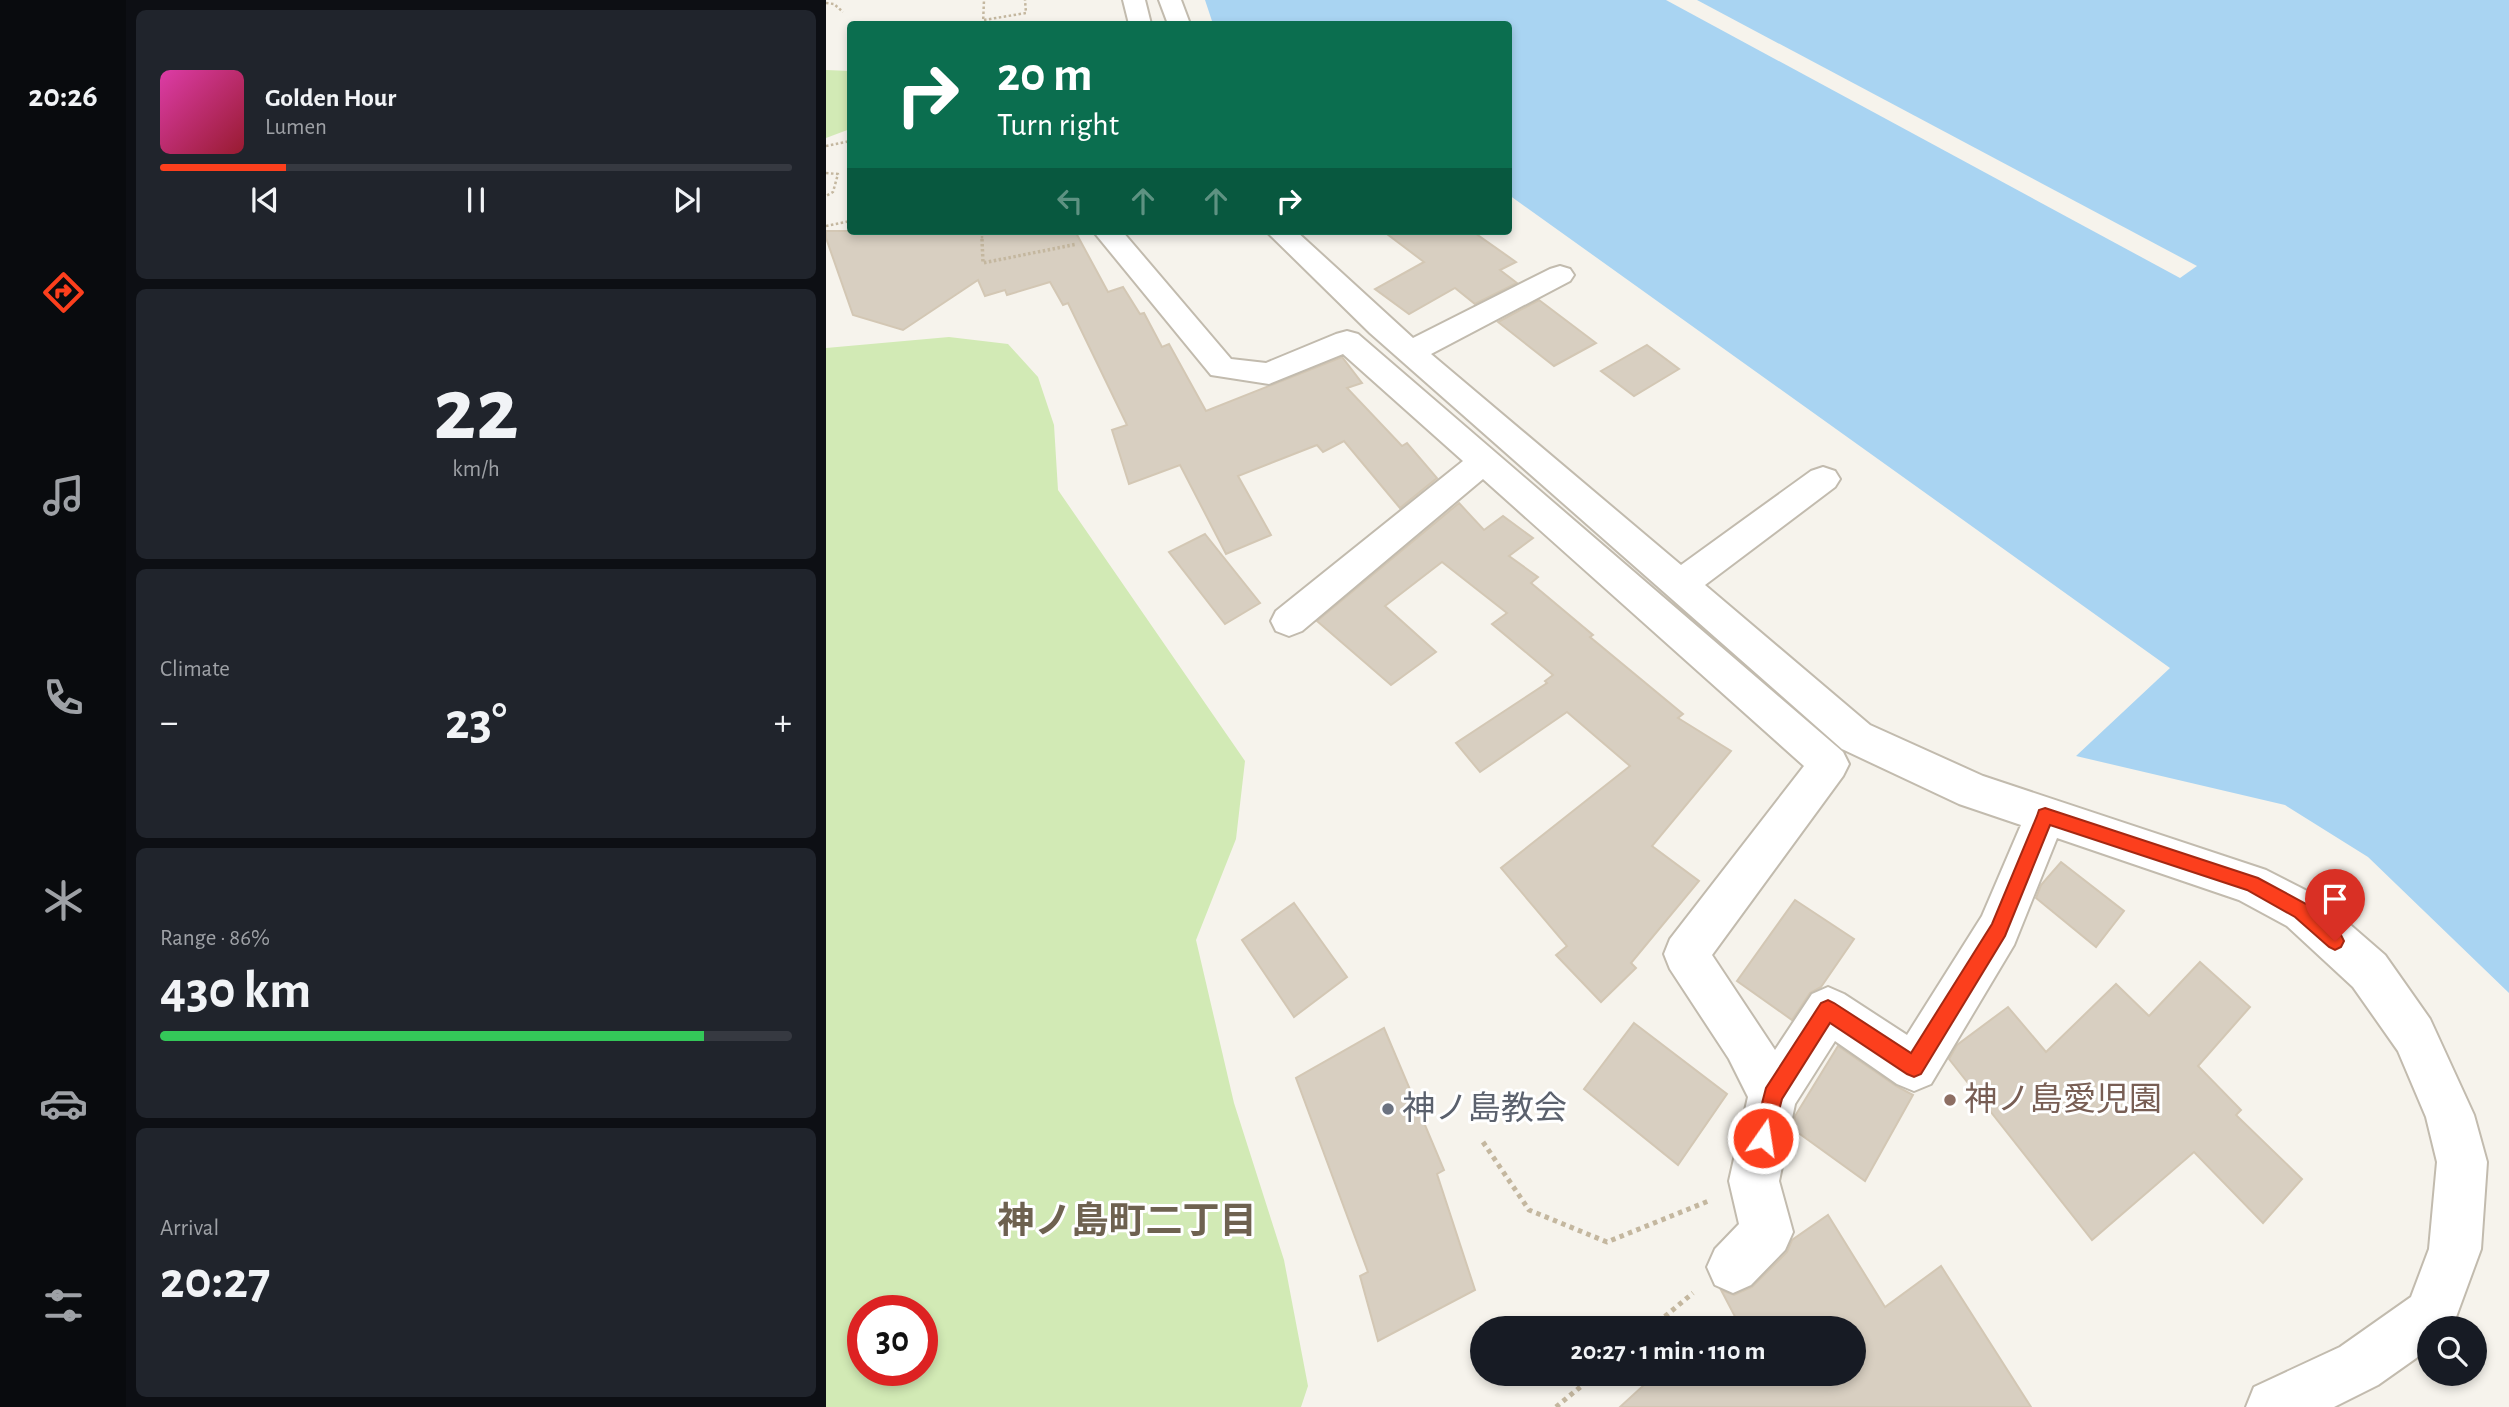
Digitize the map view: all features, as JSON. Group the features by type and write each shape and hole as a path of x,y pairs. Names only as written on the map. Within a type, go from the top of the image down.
{"street":[{"path":"1133,0 1139,21"},
{"path":"1170,0 1178,21"},
{"path":"1110,235 1222,368 1269,374 1363,333 1410,352 1679,584 1843,750"},
{"path":"1283,235 1363,333 1484,461 1843,750 2251,884 2302,911 2369,971 2414,1035 2450,1115 2462,1162 2455,1249 2431,1315 2359,1366 2274,1407"},
{"path":"1410,352 1560,275"},
{"path":"1289,621 1484,461"},
{"path":"1679,584 1823,479"},
{"path":"1773,1095 1745,1043 1686,954 1843,750"},
{"path":"1733,1267 1767,1231 1754,1181 1773,1095 1828,1010 1914,1067 1998,930 2045,816"}],"path":[{"path":"984,0 984,21"},
{"path":"989,21 1026,13 1026,0"},
{"path":"826,3 834,4 843,12"},
{"path":"826,146 847,142"},
{"path":"826,173 838,174 833,192 826,196"},
{"path":"826,226 847,222"},
{"path":"982,235 983,263 1105,235"},
{"path":"1483,1142 1529,1210 1606,1242 1662,1222 1754,1181"},
{"path":"1666,1316 1702,1286 1733,1267"},
{"path":"1556,1407 1581,1386"}],"green space":[{"path":"826,70 847,71 847,130 826,138"},
{"path":"949,337 1008,344 1038,377 1054,425 1058,490 1245,761 1236,839 1196,940 1234,1103 1284,1260 1308,1386 1301,1407 826,1407 826,348"}],"water":[{"path":"1205,0 2509,0 2509,993 2368,857 2285,805 2076,756 2170,668 1512,197 1512,21 1212,21"}],"pier":[{"path":"1666,0 1697,0 2197,266 2180,278"}],"building":[{"path":"826,231 847,231 847,235 1077,235 1108,292 1123,287 1140,314 1144,313 1162,347 1169,344 1206,411 1342,357 1362,383 1347,388 1402,446 1407,443 1437,478 1400,508 1344,441 1323,452 1317,445 1238,476 1271,535 1226,554 1180,465 1129,484 1112,430 1127,425 1068,303 1063,305 1050,282 1007,295 1005,290 985,296 978,280 903,330 853,315 826,238"},
{"path":"1388,235 1478,235 1516,262 1500,270 1517,283 1475,304 1455,288 1409,314 1375,289 1424,262"},
{"path":"1539,300 1596,343 1554,366 1498,322"},
{"path":"1647,345 1679,369 1634,396 1601,371"},
{"path":"1459,503 1484,530 1503,516 1533,538 1509,556 1538,577 1531,583 1593,635 1590,637 1683,714 1678,718 1731,751 1652,846 1699,881 1631,963 1636,968 1601,1002 1556,955 1567,946 1501,868 1630,766 1567,712 1480,772 1456,743 1547,683 1545,681 1553,675 1492,624 1507,613 1442,562 1385,606 1436,652 1391,685 1317,621"},
{"path":"1205,534 1260,603 1225,624 1169,552"},
{"path":"2061,862 2124,911 2096,947 2036,898 2041,885"},
{"path":"1795,900 1854,939 1821,987 1810,993 1792,1020 1737,981"},
{"path":"1294,903 1347,977 1294,1017 1242,940"},
{"path":"2200,962 2250,1007 2198,1066 2241,1110 2236,1115 2302,1179 2263,1223 2194,1152 2092,1240 1949,1059 1957,1045 2008,1007 2046,1052 2116,984 2149,1016"},
{"path":"1634,1023 1727,1094 1678,1165 1584,1089"},
{"path":"1384,1028 1444,1170 1437,1174 1475,1290 1378,1341 1360,1276 1368,1272 1296,1078"},
{"path":"1838,1046 1913,1095 1865,1181 1793,1129 1795,1116"},
{"path":"1828,1215 1885,1307 1941,1266 2031,1407 1620,1407 1643,1386 1866,1386 1866,1316 1735,1316 1721,1290 1734,1295 1752,1287 1787,1252 1792,1240"}],"place":[{"name":"神ノ島愛児園","path":"1950,1100"},
{"name":"神ノ島教会","path":"1388,1109"}],"district":[{"name":"神ノ島町二丁目","path":"1127,1221"}],"route":[{"path":"1763,1138 1773,1095 1828,1010 1914,1067 1998,930 2045,816 2251,884 2302,911 2335,941"}]}
